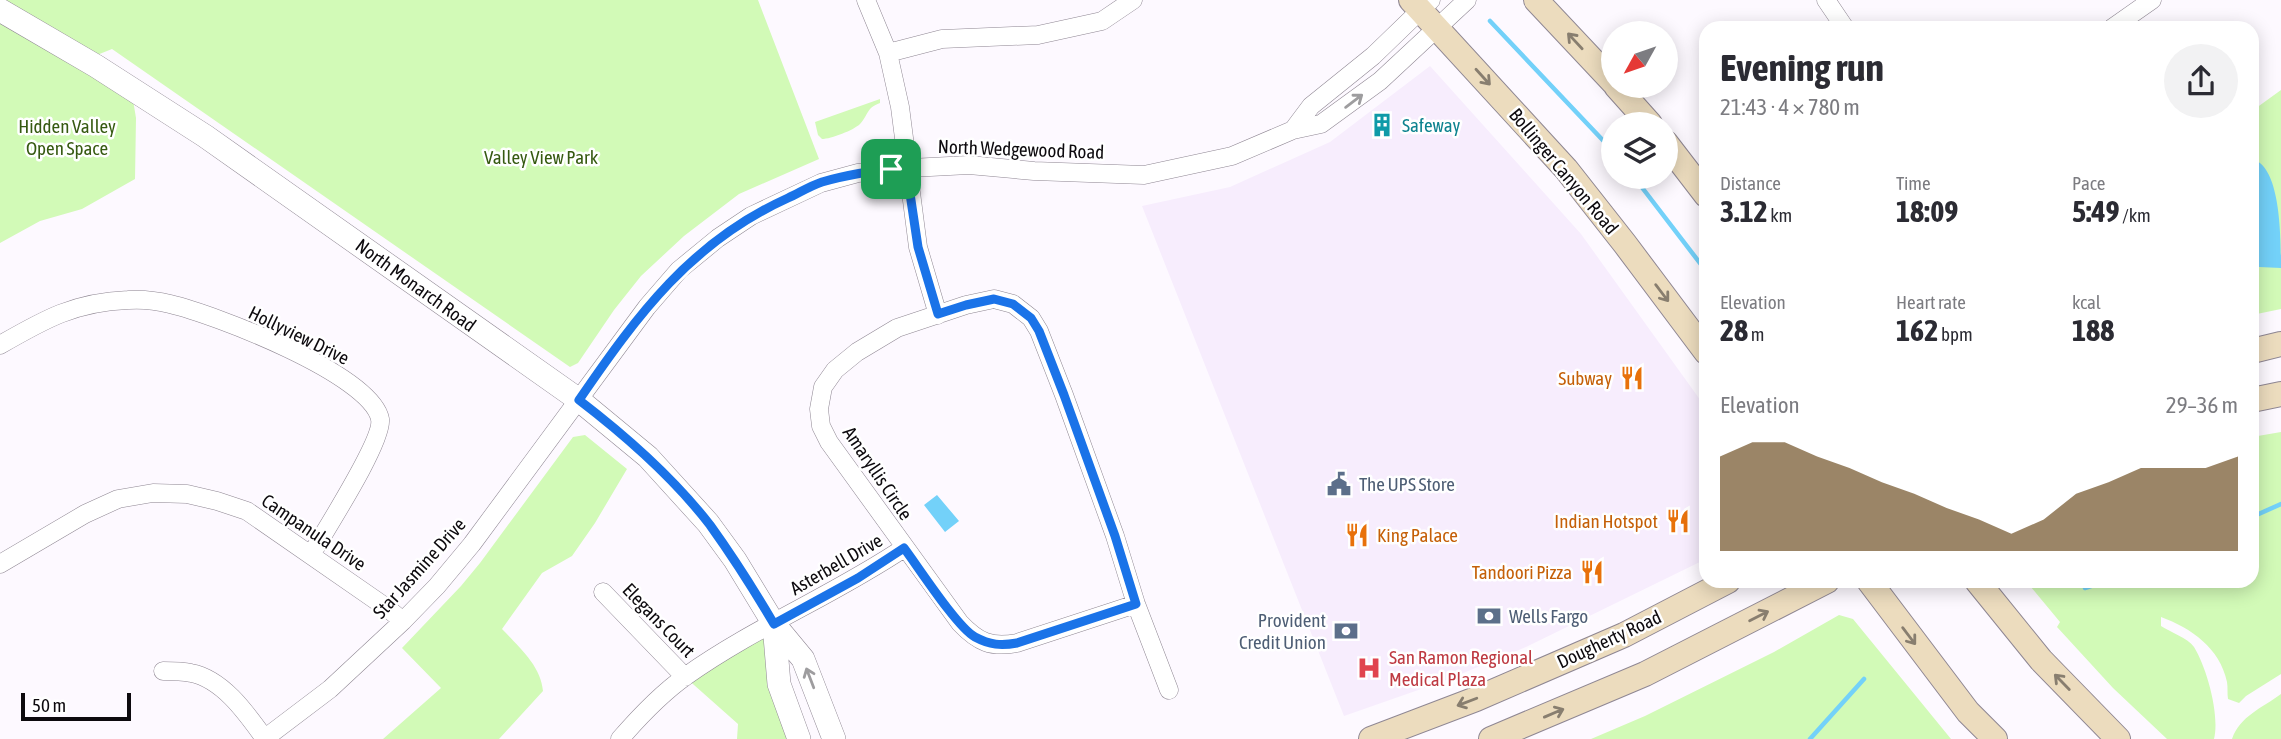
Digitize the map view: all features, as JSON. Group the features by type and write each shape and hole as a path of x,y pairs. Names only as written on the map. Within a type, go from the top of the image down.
{"main road":[{"path":"1536,0 1601,69"},
{"name":"Bollinger Canyon Road","path":"1425,9 1566,169 1699,343"},
{"path":"1627,98 1640,112"},
{"path":"1678,159 1699,186"},
{"path":"2259,349 2281,344"},
{"path":"2259,399 2281,394"},
{"name":"Dougherty Road","path":"1371,739 1476,699 1624,635 1715,588"},
{"path":"1491,739 1645,674 1812,588"},
{"path":"1874,588 1968,712 1995,739"},
{"path":"1983,588 2041,660 2118,739"}],"street":[{"path":"866,0 888,52 900,107 918,247 938,314"},
{"path":"888,52 942,39 1038,35 1102,21 1133,0"},
{"name":"North Wedgewood Road","path":"579,400 679,270 718,238 751,216 821,183 858,173 906,167 969,165 1144,176 1232,156 1293,130 1311,106 1425,9 1467,0"},
{"path":"1826,0 1840,21"},
{"path":"2122,21 2152,0"},
{"name":"North Monarch Road","path":"0,10 96,66 205,136 579,400 648,457 708,523 774,624 803,659 834,739"},
{"name":"Amaryllis Circle","path":"1136,604 1002,646 992,645 973,636 960,623 904,548 829,442 821,426 819,409 823,387 835,370 857,352 897,328 966,305 994,299 1013,304 1031,318 1039,331 1064,395 1115,536 1136,604 1170,690"},
{"name":"Hollyview Drive","path":"0,345 41,321 85,304 131,300 170,304 259,334 338,375 370,400 380,419 377,436 341,508 311,555"},
{"name":"Star Jasmine Drive","path":"264,739 330,690 403,621 471,544 579,400"},
{"name":"Campanula Drive","path":"0,564 85,514 118,499 153,493 187,494 217,500 247,511 403,621"},
{"name":"Asterbell Drive","path":"620,739 637,719 685,677 858,578 904,548"},
{"name":"Elegans Court","path":"603,592 685,677"},
{"name":"North Monarch Road","path":"774,624 779,684 799,739"},
{"path":"163,671 193,673 213,682 240,706 264,739"}],"shaded area":[{"path":"1430,66 1581,234 1699,398 1699,562 1526,647 1444,681 1344,716 1142,206 1230,187 1330,142"}],"green space":[{"name":"Valley View Park","path":"0,0 758,0 819,159 739,194 684,236 641,276 578,363 570,367 112,49 87,59 131,88 136,118 135,179 82,209 40,221 0,243"},
{"path":"2281,90 2281,309 2259,314 2259,106"},
{"path":"880,99 880,103 870,109 853,129 826,139 818,135 815,122"},
{"path":"2281,432 2281,674 2239,703 2228,699 2223,670 2211,649 2193,633 2161,617 2161,626 2191,644 2199,656 2208,679 2215,717 2214,739 2167,739 2113,688 2057,627 2060,622 2032,588 2259,588 2259,436"},
{"path":"585,435 627,469 572,556 542,573 502,629 534,665 543,691 499,739 383,739 441,688 402,648 480,563 573,437"},
{"path":"1839,615 1853,619 1951,739 1591,739 1645,716 1774,652"},
{"path":"774,624 799,739 737,739 738,724 685,677"},
{"path":"2281,694 2281,739 2232,739 2246,718"}],"water":[{"path":"2259,162 2269,175 2274,188 2281,268 2259,267"},
{"path":"937,495 959,521 945,532 924,505"}],"waterway":[{"path":"1490,21 1601,138"},
{"path":"1643,189 1699,262"},
{"path":"2259,514 2281,504"},
{"path":"1810,739 1864,679"}],"place":[{"name":"Safeway","path":"1382,125"},
{"name":"Subway","path":"1632,378"},
{"name":"The UPS Store","path":"1339,484"},
{"name":"Indian Hotspot","path":"1678,521"},
{"name":"King Palace","path":"1357,535"},
{"name":"Tandoori Pizza","path":"1592,572"},
{"name":"Wells Fargo","path":"1489,616"},
{"name":"Provident Credit Union","path":"1346,631"},
{"name":"San Ramon Regional Medical Plaza","path":"1369,668"}],"route":[{"path":"906,167 918,247 938,314 994,299 1013,304 1031,318 1039,331 1115,536 1136,604 1017,643 992,645 973,636 960,623 904,548 858,578 774,624 708,523 648,457 579,400 679,270 718,238 751,216 821,183 858,173 891,169 906,167"}],"park label":[{"name":"Hidden Valley Open Space","path":"67,137"}]}
